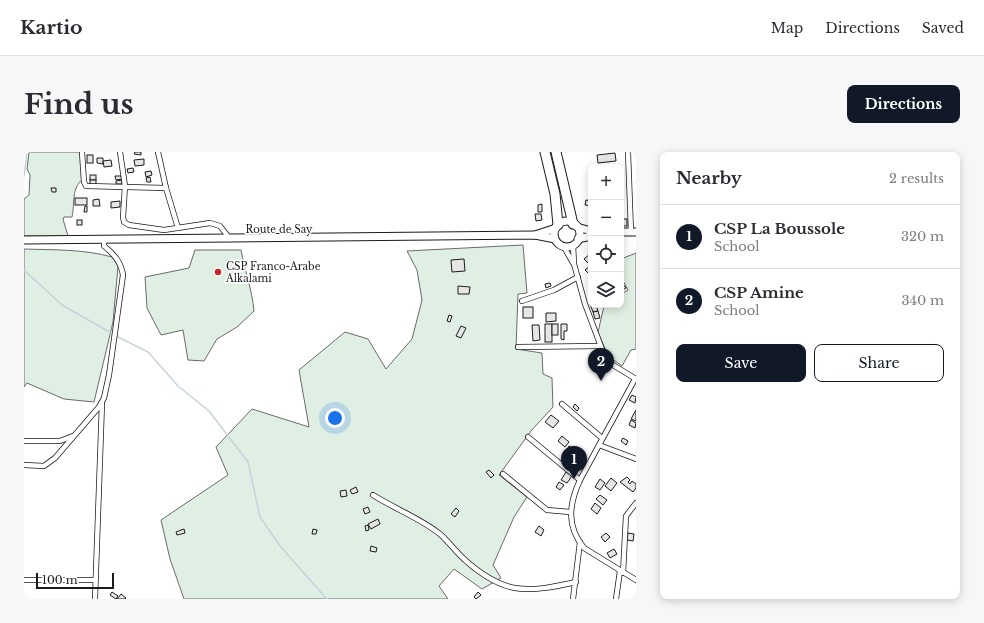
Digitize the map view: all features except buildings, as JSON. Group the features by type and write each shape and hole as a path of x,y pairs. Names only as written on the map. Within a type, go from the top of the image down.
{"highway":[{"path":"545,152 555,194 557,227"},
{"path":"556,152 575,226"}],"main road":[{"path":"588,231 564,222 557,227 555,239 558,244 564,247 588,237"},
{"path":"575,226 579,233 576,242"},
{"name":"Route de Say","path":"534,235 557,227"},
{"name":"Route de Say","path":"24,240 534,235 555,239"}],"street":[{"path":"82,152 84,182 86,186 166,188"},
{"path":"120,152 125,186 124,222 129,225 164,230 213,224 220,226 230,239"},
{"path":"158,152 166,188 178,228"},
{"path":"628,152 633,232"},
{"path":"95,599 102,402 113,355 123,275 122,269 116,258 104,246 104,239"},
{"path":"574,264 576,242"},
{"path":"564,247 574,264 585,304 600,346 608,360 613,365 636,379 602,438 574,493 570,512 571,522 580,542 593,554 636,580"},
{"path":"522,301 554,290 578,277"},
{"path":"518,347 600,346"},
{"path":"24,465 44,466 55,458 102,402"},
{"path":"562,404 602,438"},
{"path":"24,442 60,441 74,436"},
{"path":"528,437 580,480"},
{"path":"599,444 636,459"},
{"path":"503,474 547,510 570,512"},
{"path":"373,495 433,529 451,544 466,561 494,582 527,590 576,582"},
{"path":"616,599 621,572 626,516 636,502"},
{"path":"573,599 580,542"},
{"path":"24,580 95,580"}],"green space":[{"path":"29,152 81,152 83,179 75,191 72,217 64,217 63,219 68,236 24,236 24,199 29,195 30,175 27,169"},
{"path":"523,245 527,293 518,294 516,349 542,353 543,374 552,378 553,407 531,431 499,475 527,497 514,517 493,565 501,578 482,589 454,569 439,586 448,599 184,599 170,559 161,520 228,475 216,447 252,409 309,427 299,370 345,332 368,339 386,369 412,339 422,300 417,270 407,251"},
{"path":"24,249 68,250 101,254 112,257 118,266 113,322 94,402 64,399 27,383 24,387"},
{"path":"195,250 241,250 254,311 237,327 217,339 204,361 188,360 183,330 161,335 147,308 145,277 189,268"},
{"path":"636,253 636,349 631,350 622,366 608,356 598,332 604,308 624,308 624,292 628,290 624,283 624,258"}],"waterway":[{"path":"24,176 27,152"},
{"path":"24,270 62,305 113,334"},
{"path":"116,336 148,352 178,386 209,411 248,462 260,517 280,546 327,599"}],"place":[{"name":"CSP Franco-Arabe Alkalami","path":"218,272"},
{"name":"CSP Amine","path":"601,381"},
{"name":"CSP La Boussole","path":"574,479"}]}
